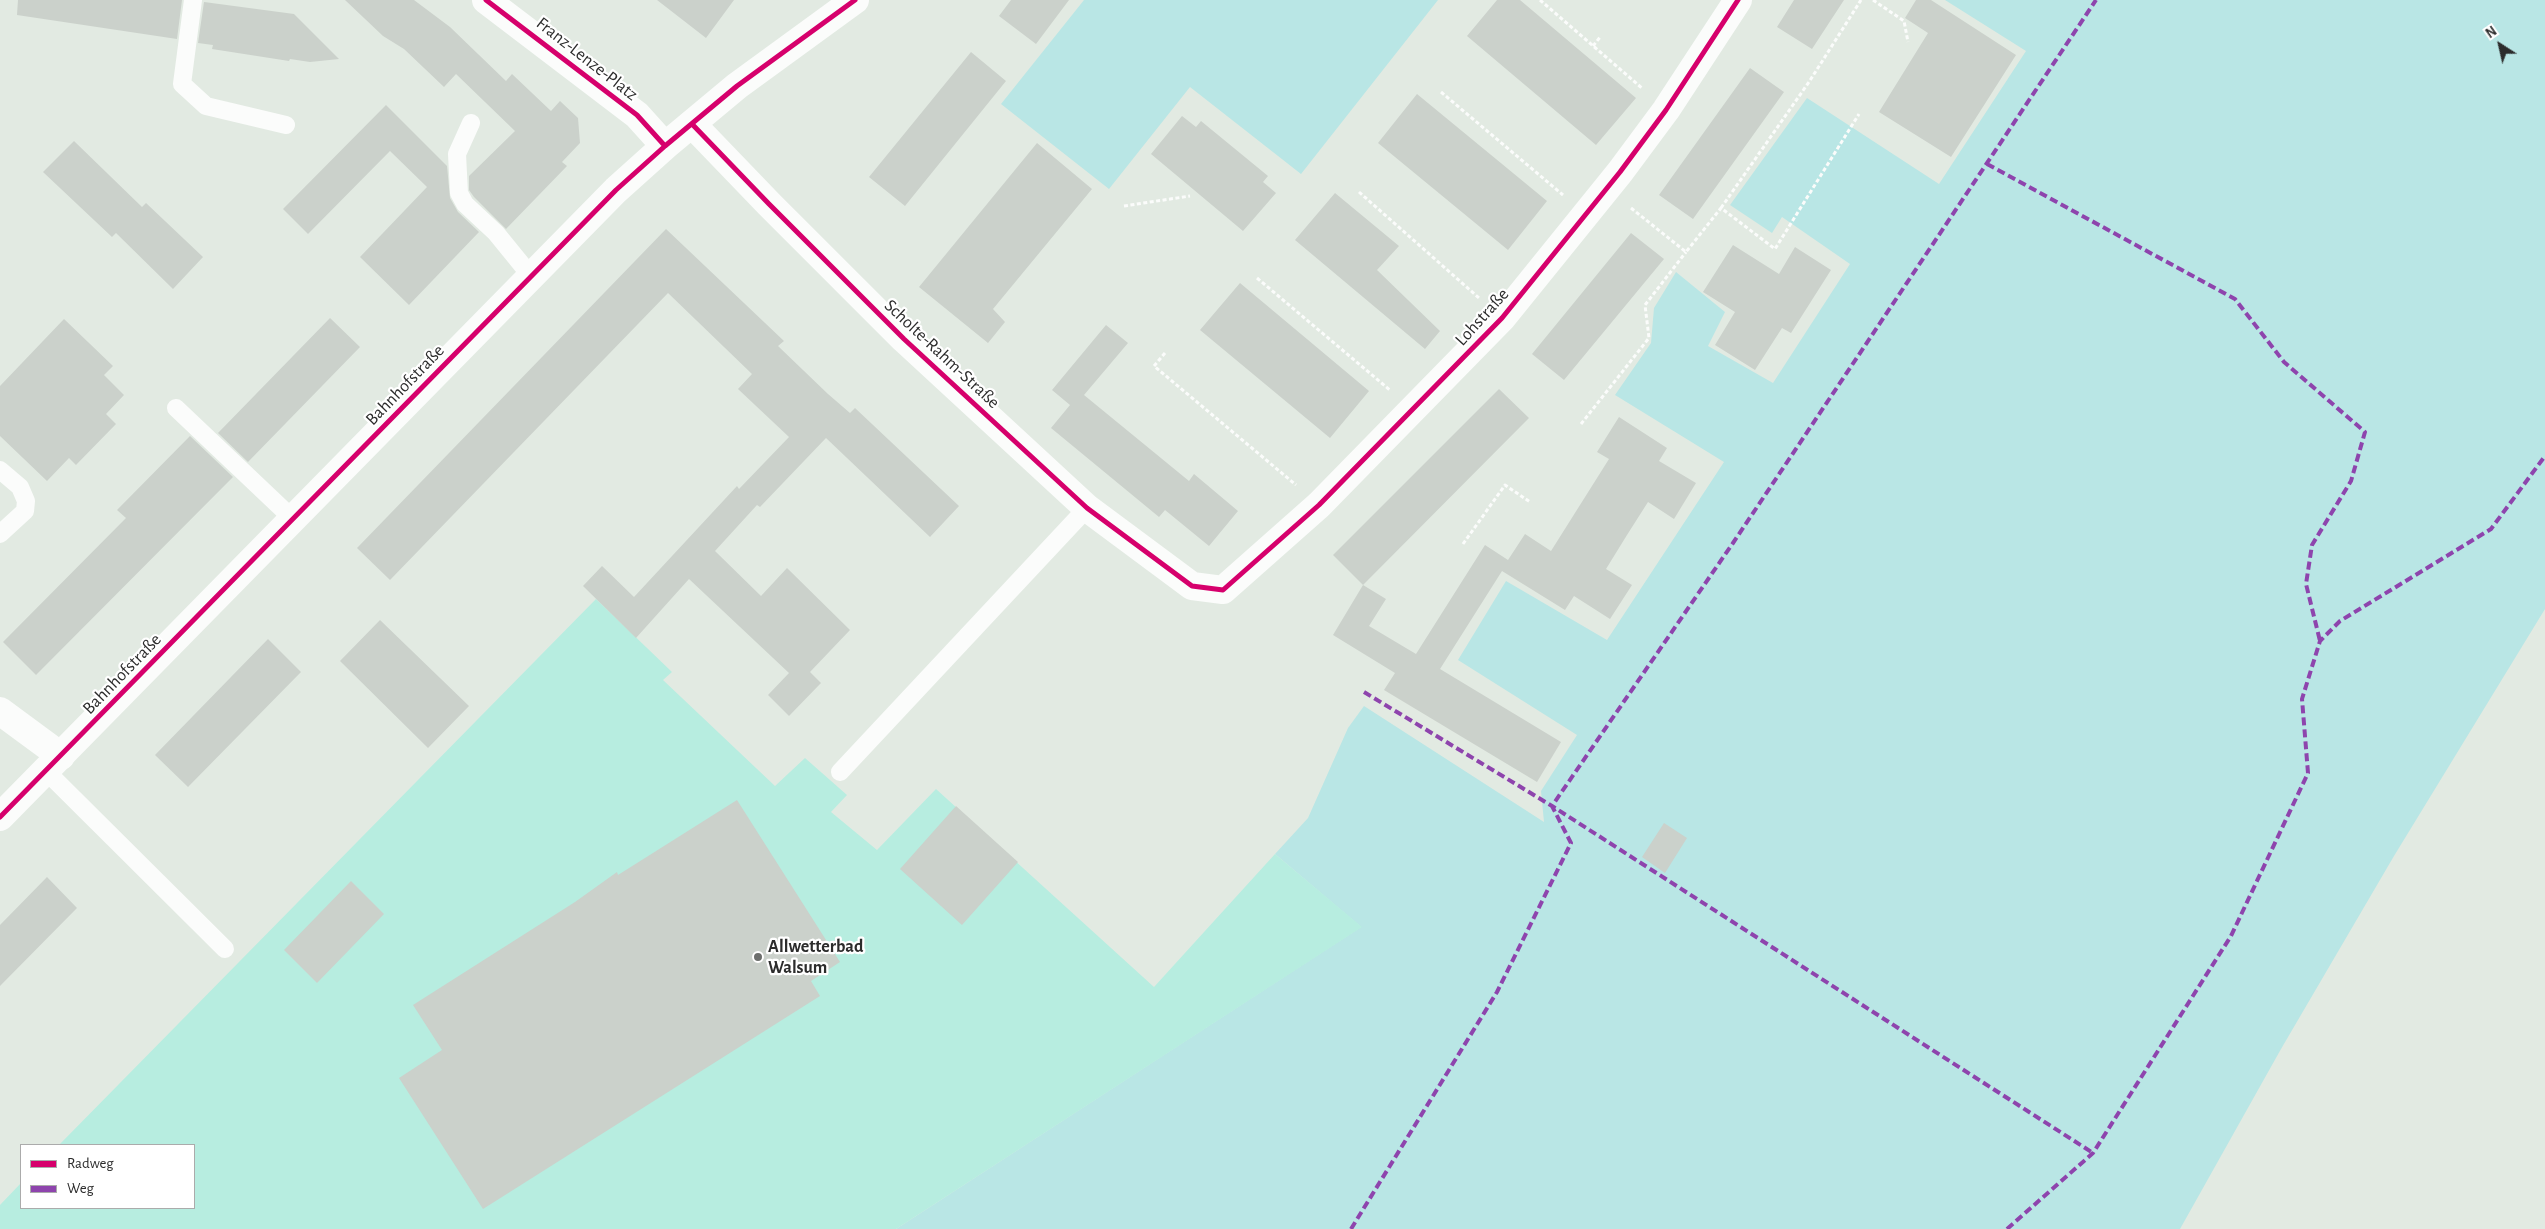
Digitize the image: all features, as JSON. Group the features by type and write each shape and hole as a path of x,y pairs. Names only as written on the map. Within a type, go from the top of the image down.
{"street":[{"name":"Franz-Lenze-Platz","path":"486,0 637,115 665,146"},
{"name":"Bahnhofstraße","path":"0,817 616,190 737,86 855,0"},
{"name":"Lohstraße","path":"1192,586 1223,590 1319,505 1502,318 1606,190 1666,110 1738,0"},
{"name":"Scholte-Rahm-Straße","path":"692,124 904,339 1087,508 1192,586"},
{"path":"0,711 53,764"}],"lane":[{"path":"192,0 182,84 206,106 286,126"},
{"path":"471,123 457,154 459,193 465,204 496,233 531,276"},
{"path":"176,408 293,519"},
{"path":"0,470 20,487 26,501 25,511 0,534"},
{"path":"840,772 1087,508"},
{"path":"53,764 225,949"}],"path":[{"path":"1540,0 1666,110"},
{"path":"1581,424 1649,338 1645,305 1721,208 1809,82 1861,0"},
{"path":"1873,0 1904,20 1908,42"},
{"path":"1593,46 1600,36"},
{"path":"1441,92 1586,215"},
{"path":"1721,208 1775,249 1858,114"},
{"path":"1606,190 1686,252"},
{"path":"1359,192 1502,318"},
{"path":"1124,206 1190,196"},
{"path":"1257,278 1414,410"},
{"path":"1165,352 1154,366 1319,505"},
{"path":"1463,544 1505,485 1530,502"}],"shaded area":[{"path":"1084,0 1438,0 1301,174 1190,87 1109,189 1001,104"},
{"path":"1945,0 2545,0 2545,609 2394,856 2281,1049 2180,1229 896,1229 1361,927 1275,854 1308,818 1348,728 1364,706 1544,822 1541,791 1577,735 1458,660 1506,581 1607,640 1724,462 1615,395 1651,343 1654,308 1676,272 1725,312 1708,346 1773,383 1850,264 1782,217 1772,233 1730,205 1807,98 1939,184 2026,51"},
{"name":"Allwetterbad Walsum","path":"596,599 672,672 663,680 775,786 805,758 847,795 831,812 877,850 936,789 1154,987 1275,854 1362,927 896,1229 0,1229 0,1205 20,1184 20,1209 195,1209 195,1144 60,1144"}],"building":[{"path":"18,0 182,0 177,39 17,15"},
{"path":"345,0 414,0 450,27 506,81 512,74 551,111 560,101 578,118 580,143 562,162 567,166 506,229 469,190 469,176 515,131 456,74 444,87 404,49 383,36"},
{"path":"657,0 734,0 706,38"},
{"path":"1011,0 1069,0 1036,44 999,16"},
{"path":"1497,0 1520,0 1636,98 1596,145 1467,36"},
{"path":"1794,0 1844,0 1812,49 1777,27"},
{"path":"1916,0 1931,0 2016,55 1951,157 1879,112 1928,33 1905,18"},
{"path":"204,2 294,14 339,59 310,62 290,59 289,61 212,49 213,45 198,43"},
{"path":"971,52 1006,81 905,206 869,177"},
{"path":"1750,68 1784,92 1693,219 1659,195"},
{"path":"1417,94 1547,201 1508,250 1378,143"},
{"path":"386,105 447,166 450,198 458,212 479,232 409,305 360,257 427,187 390,151 308,234 283,209"},
{"path":"1182,116 1196,127 1201,121 1268,176 1263,182 1276,193 1243,231 1151,154"},
{"path":"74,141 142,207 146,203 203,257 173,289 116,233 112,237 43,172"},
{"path":"1037,143 1092,189 993,309 1005,322 988,343 919,287"},
{"path":"1335,193 1399,246 1377,270 1440,331 1425,349 1295,240"},
{"path":"666,229 784,341 778,346 828,394 850,413 855,408 959,506 930,537 826,438 760,507 757,505 715,551 761,596 787,568 850,630 810,672 821,683 789,716 768,695 789,673 689,579 636,638 583,586 602,566 634,597 737,486 739,489 789,437 738,389 752,374 668,293 390,580 357,548"},
{"path":"1631,233 1664,259 1564,380 1532,354"},
{"path":"1733,245 1779,274 1795,247 1831,270 1791,333 1782,328 1755,370 1715,345 1735,312 1703,292"},
{"path":"1240,283 1369,391 1330,438 1200,330"},
{"path":"330,318 360,347 248,462 218,433"},
{"path":"64,319 113,366 104,375 124,395 106,414 116,424 76,465 69,458 47,481 0,436 0,386"},
{"path":"1106,325 1128,343 1084,395 1189,481 1194,474 1238,511 1209,546 1165,510 1159,517 1051,428 1070,405 1052,390"},
{"path":"1499,389 1529,418 1363,585 1333,555"},
{"path":"1619,417 1667,448 1659,461 1696,483 1674,519 1648,502 1627,535 1606,569 1632,585 1610,619 1574,596 1565,610 1502,571 1440,669 1561,742 1537,782 1384,690 1395,673 1333,635 1363,585 1386,599 1369,626 1416,654 1485,545 1508,560 1525,534 1551,551 1609,459 1597,452"},
{"path":"190,436 233,477 36,675 3,642 126,518 117,510"},
{"path":"380,620 469,706 428,748 340,661"},
{"path":"268,639 301,672 188,787 155,755"},
{"path":"737,800 840,962 811,981 820,996 483,1209 399,1078 442,1050 413,1005 575,902 617,872 618,875"},
{"path":"956,806 1018,862 962,925 900,869"},
{"path":"1664,823 1687,838 1665,873 1642,857"},
{"path":"47,877 77,908 0,986 0,925"},
{"path":"351,881 384,914 317,983 284,950"}],"marked path":[{"path":"1351,1229 1497,992 1571,843 1552,806 1733,543 2096,0"},
{"path":"1987,164 2235,299 2284,362 2365,432 2351,481 2312,545 2306,584 2320,641"},
{"path":"2007,1229 2093,1153 2231,936 2308,773 2302,699 2320,641 2340,621 2491,529 2545,456"},
{"path":"1364,692 1552,806 2093,1153"}],"cycle path":[{"path":"486,0 637,115 665,146"},
{"path":"0,817 616,190 737,86 855,0"},
{"path":"692,124 904,339 1087,508 1192,586 1223,590 1319,505 1502,318 1620,172 1666,110 1738,0"}],"place":[{"name":"Allwetterbad Walsum","path":"758,957"}]}
